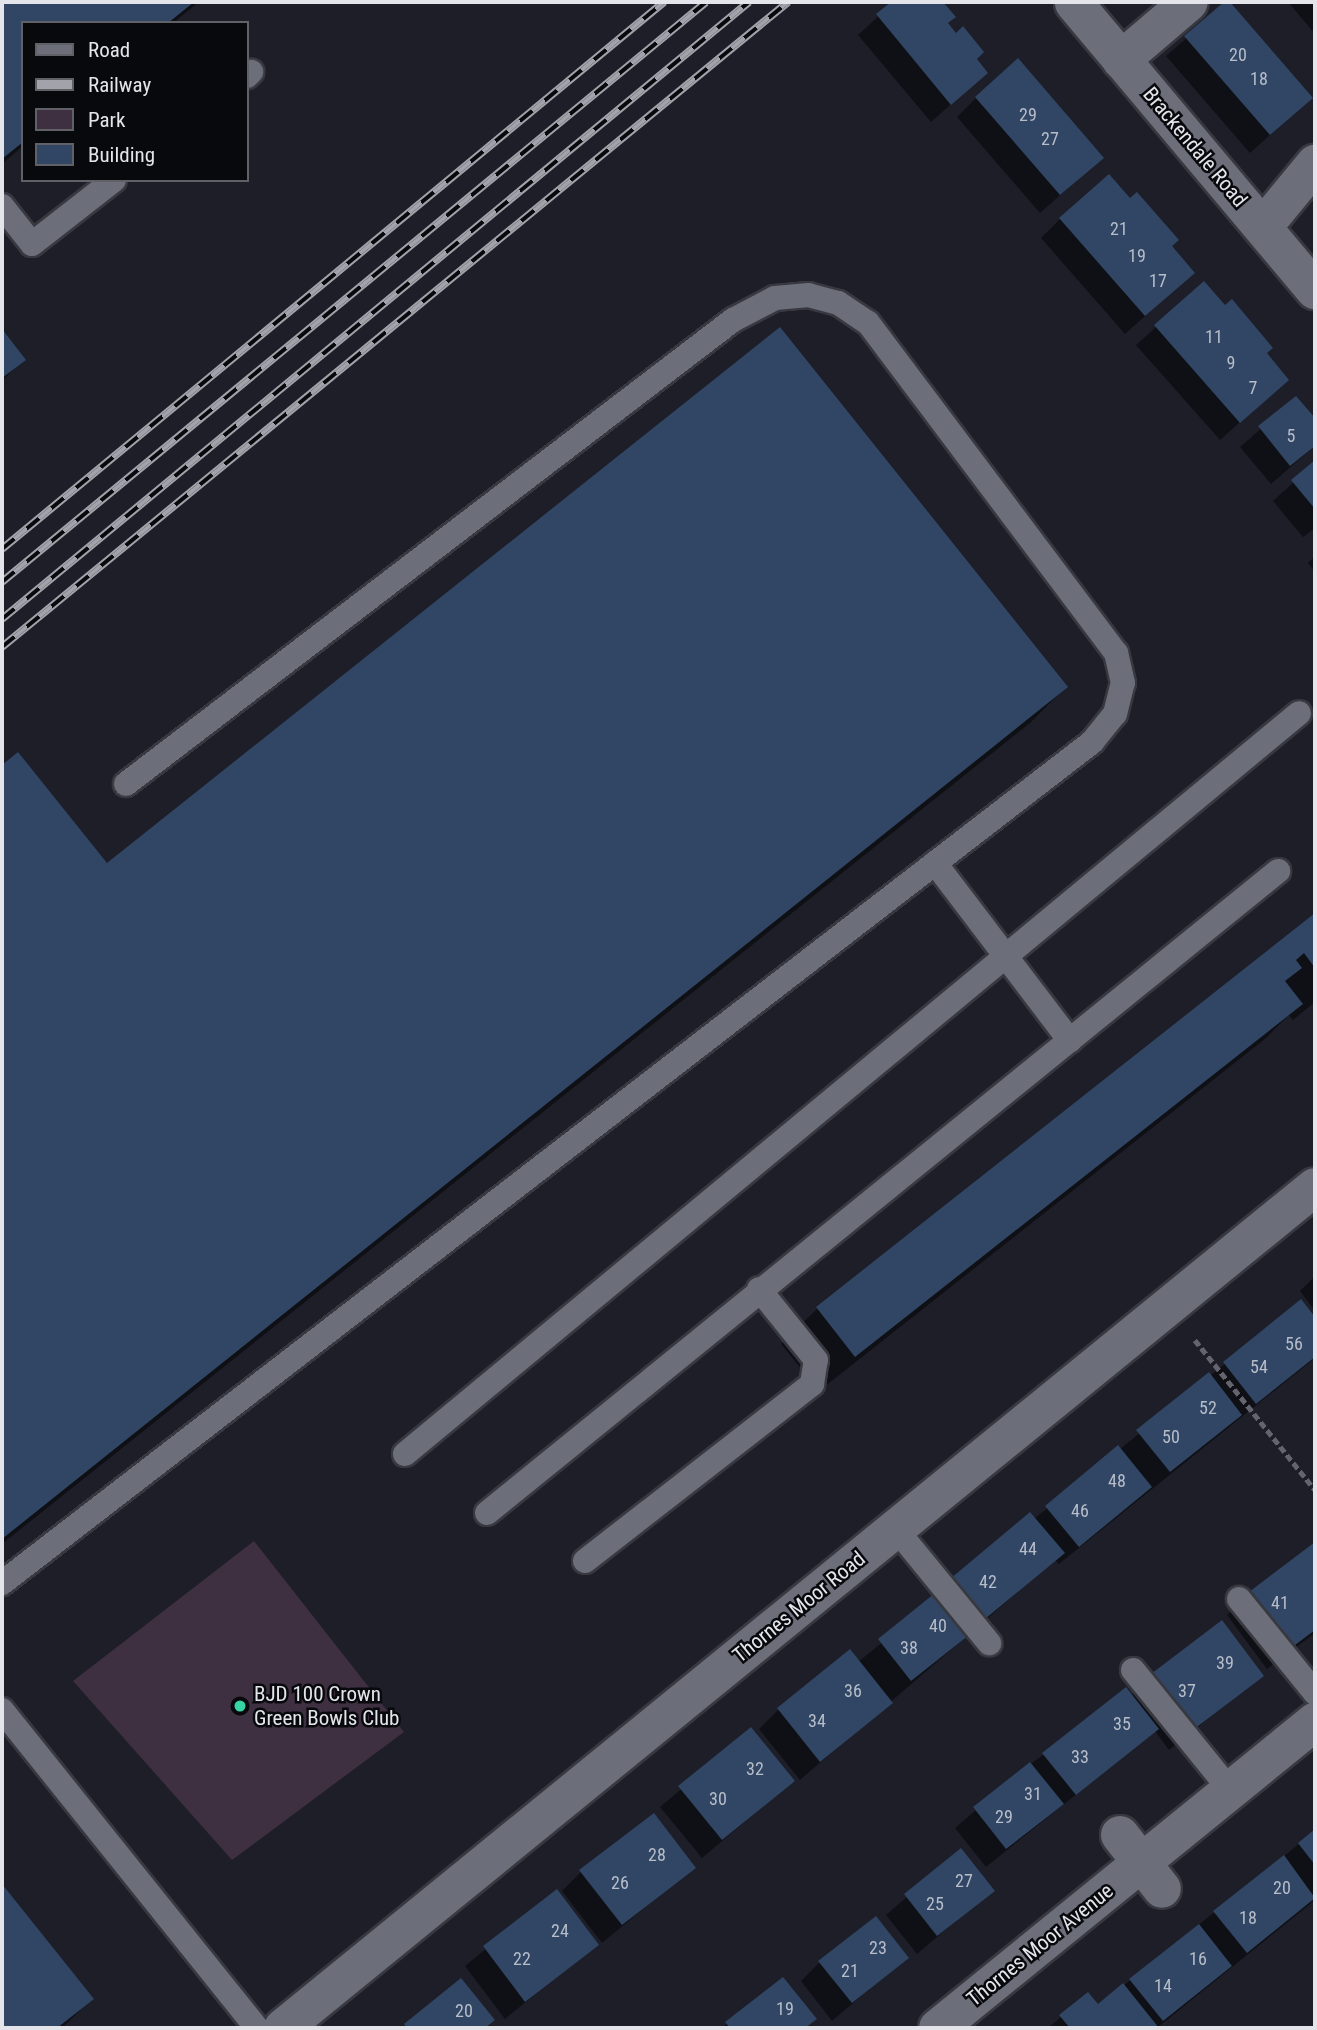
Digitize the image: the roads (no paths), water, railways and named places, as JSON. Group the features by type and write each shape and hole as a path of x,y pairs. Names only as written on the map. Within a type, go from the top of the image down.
{"street":[{"path":"1121,60 1189,2"},
{"name":"Brackendale Road","path":"1074,3 1315,290"},
{"path":"1263,227 1315,164"},
{"name":"Thornes Moor Road","path":"283,2028 1315,1186"},
{"name":"Thornes Moor Avenue","path":"939,2028 1315,1722"}],"lane":[{"path":"2,206 32,244 111,182"},
{"path":"2,1583 1092,742 1115,714 1123,683 1116,653 868,323 838,303 809,295 775,298 733,320 126,784"},
{"path":"404,1454 1004,954 1299,713"},
{"path":"935,863 1070,1041"},
{"path":"487,1513 759,1289 1279,871"},
{"path":"585,1561 812,1384 816,1360 759,1289"},
{"path":"895,1528 989,1643"},
{"path":"1239,1599 1315,1693"},
{"path":"1133,1670 1231,1791"},
{"path":"2,1710 257,2028"}],"railway":[{"path":"2,549 664,2"},
{"path":"2,582 706,2"},
{"path":"2,619 749,2"},
{"path":"2,647 788,2"}],"place":[{"name":"BJD 100 Crown Green Bowls Club","path":"240,1706"}]}
